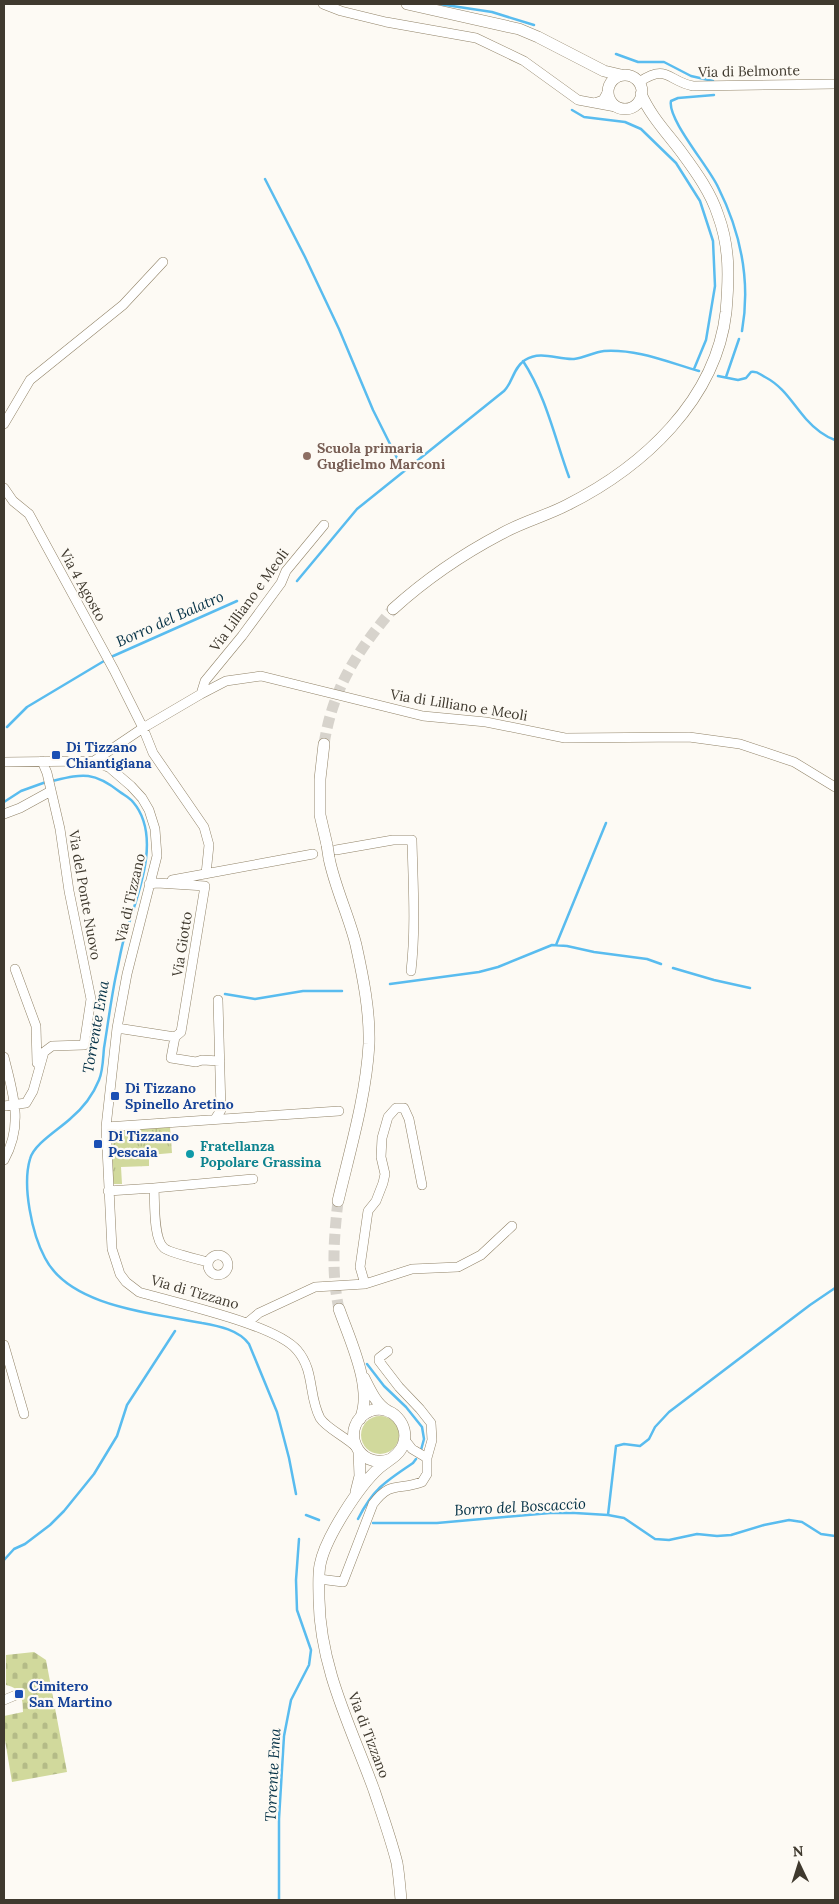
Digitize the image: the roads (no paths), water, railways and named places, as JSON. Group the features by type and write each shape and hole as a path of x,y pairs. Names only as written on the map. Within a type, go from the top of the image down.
{"main road":[{"path":"393,609 414,590 502,533 568,505 612,478 660,441 702,387 717,353 725,322 729,276 727,248 718,214 706,188 648,108 641,94 639,82 629,75 611,74 595,67 519,29 407,4"},
{"path":"595,67 604,76 610,100 625,108 643,112 662,128"},
{"path":"608,90 612,81 621,75"},
{"path":"625,108 637,103 641,94"},
{"path":"324,744 320,779 320,815 356,944 367,1009 368,1035 366,1072 338,1201"},
{"path":"339,1308 359,1368 376,1398 401,1421 405,1430 405,1440"},
{"name":"Via di Tizzano","path":"351,1504 360,1476 358,1449 354,1432 363,1410 364,1395 359,1368"},
{"path":"358,1421 364,1414 374,1410 388,1411"},
{"name":"Via di Tizzano","path":"401,1900 397,1863 377,1800 348,1725 325,1655 319,1612 319,1579 320,1564 325,1550 351,1504 378,1468 395,1456 405,1440"},
{"name":"Via di Tizzano","path":"358,1449 372,1460 381,1461 395,1456"}],"street":[{"path":"323,4 341,11 386,22 476,38 524,61 569,94 587,103 625,108"},
{"name":"Via di Belmonte","path":"639,82 653,74 660,73 672,76 684,84 693,86 835,84"},
{"path":"587,103 603,100 608,90"},
{"path":"4,424 30,380 123,305 163,262"},
{"name":"Via 4 Agosto","path":"4,488 13,501 28,514 109,662 143,728 153,753 204,827 209,845 206,874"},
{"name":"Via Lilliano e Meoli","path":"201,694 204,681 242,636 282,583 286,571 324,524"},
{"name":"Via di Lilliano e Meoli","path":"94,761 143,728 226,681 261,676 424,716 486,722 565,738 689,737 720,740 782,756 835,787"},
{"name":"Via del Ponte Nuovo","path":"15,1104 26,1103 33,1091 44,1052 47,1048 84,1044 91,999 69,891 60,829 47,773 42,761"},
{"name":"Via di Tizzano","path":"4,762 94,761 110,768 142,798 149,810 155,829 156,856 153,883 129,965 117,1028 106,1127 112,1249 118,1269 126,1282 140,1292 247,1323 276,1335 296,1348 306,1362 319,1415 328,1425 350,1440 358,1449"},
{"path":"4,814 20,808 50,790"},
{"path":"331,851 393,840 412,840 415,904 414,948 411,971"},
{"path":"153,883 313,854"},
{"name":"Via Giotto","path":"153,883 205,886 181,1032 175,1037 171,1058 196,1062 202,1060 220,1061"},
{"path":"15,969 36,1026 38,1076"},
{"path":"218,1000 221,1110 227,1119"},
{"path":"117,1028 175,1037"},
{"path":"4,1057 15,1104 16,1128 10,1150 4,1160"},
{"path":"4,1106 15,1104"},
{"path":"365,1284 360,1267 368,1211 376,1201 383,1182 385,1174 381,1157 382,1138 388,1117 396,1108 404,1108 409,1119 422,1185"},
{"path":"215,1119 221,1110"},
{"path":"106,1127 339,1111"},
{"path":"108,1191 253,1179"},
{"path":"154,1188 156,1226 159,1242 165,1249 208,1262"},
{"path":"247,1323 259,1313 315,1288 365,1284 412,1269 458,1267 481,1255 512,1226"},
{"path":"4,1345 24,1414"},
{"path":"319,1579 343,1582 373,1504 388,1488 408,1486 422,1482 427,1474 427,1458 432,1440 430,1423 379,1362 379,1358 388,1351"},
{"path":"328,1425 339,1430 350,1428 358,1421"},
{"path":"405,1440 416,1452 427,1458"},
{"name":"Via di Tizzano","path":"395,1456 405,1451 416,1452"},
{"path":"4,1700 16,1695"}],"waterway":[{"path":"439,4 492,12 534,25"},
{"path":"616,54 638,62 664,62 691,76 713,81"},
{"path":"714,95 678,98 671,101 675,119 713,178 733,222 742,257 744,275 745,293 742,331"},
{"path":"572,110 584,117 625,122 641,129 676,163 700,201 713,241 715,286 706,340 694,369"},
{"path":"265,179 305,257 339,329 373,410 400,464"},
{"path":"726,377 739,339"},
{"name":"Borro del Balatro","path":"297,581 357,509 504,391 518,367 525,360 537,356 574,359 604,351 617,351 641,354 699,371"},
{"path":"523,361 544,403 569,477"},
{"name":"Borro del Balatro","path":"718,376 738,380 746,378 751,372 758,373 783,390 816,429 835,440"},
{"name":"Borro del Balatro","path":"111,657 237,601"},
{"name":"Borro del Balatro","path":"7,727 27,707 104,661"},
{"name":"Torrente Ema","path":"52,781 88,776 95,777 111,785 129,798 142,816 146,832 147,849 141,885 120,955 99,1080 94,1091 83,1106 41,1143 32,1153 30,1159 27,1182 28,1196 32,1223 40,1248 57,1274 73,1287 93,1297 137,1311 222,1327 245,1339 249,1344 277,1412 296,1494"},
{"name":"Torrente Ema","path":"4,802 21,791 46,782"},
{"path":"556,945 606,823"},
{"path":"390,984 479,972 498,967 552,945 647,959 661,964"},
{"path":"673,968 750,988"},
{"path":"225,994 255,999 303,991 342,991"},
{"path":"608,1515 616,1446 624,1444 640,1446 649,1439 655,1427 669,1412 835,1288"},
{"path":"4,1560 14,1549 25,1544 50,1525 94,1474 117,1436 127,1405 175,1331"},
{"path":"367,1364 384,1386 406,1407 422,1427 424,1439 421,1450"},
{"path":"358,1519 369,1500 381,1486 416,1459"},
{"name":"Borro del Boscaccio","path":"373,1523 437,1523 550,1513 575,1513 624,1518 655,1539 669,1540 697,1534 731,1535 789,1520 802,1522 821,1534 835,1536"},
{"name":"Borro del Boscaccio","path":"306,1515 319,1520"},
{"name":"Torrente Ema","path":"279,1900 279,1819 284,1736 291,1700 309,1665 311,1650 297,1610 296,1580 299,1539"}],"tunnel":[{"path":"324,744 334,705 348,671 368,640 393,609"},
{"path":"338,1201 334,1242 334,1268 339,1309"}],"place":[{"name":"Scuola primaria Guglielmo Marconi","path":"307,456"},
{"name":"Di Tizzano Chiantigiana","path":"56,755"},
{"name":"Di Tizzano Spinello Aretino","path":"115,1096"},
{"name":"Di Tizzano Pescaia","path":"98,1144"},
{"name":"Fratellanza Popolare Grassina","path":"190,1154"},
{"name":"Cimitero San Martino","path":"19,1694"}]}
